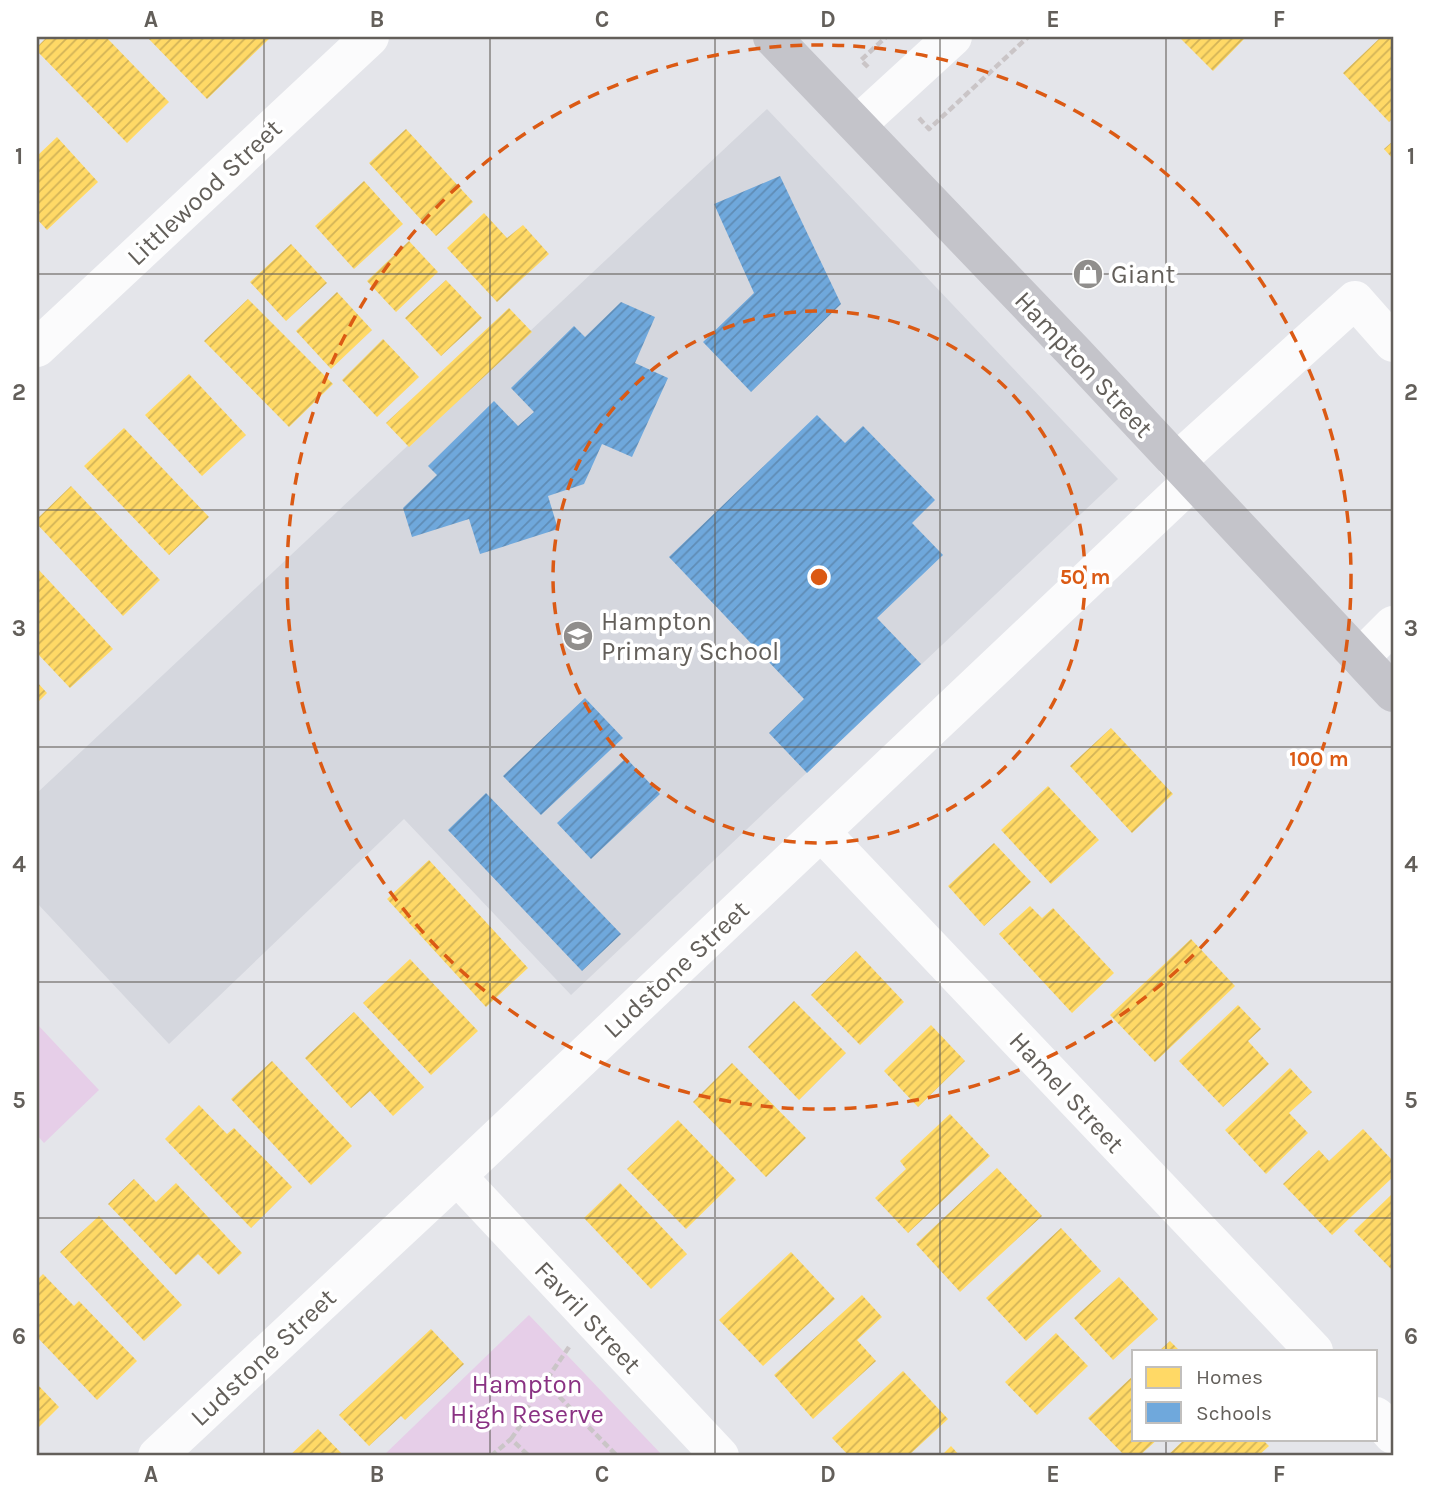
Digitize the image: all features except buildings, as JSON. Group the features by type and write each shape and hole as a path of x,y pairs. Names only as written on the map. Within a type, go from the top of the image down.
{"main road":[{"name":"Hampton Street","path":"772,37 1393,693"}],"street":[{"path":"857,125 953,37"},
{"name":"Littlewood Street","path":"37,348 363,39"},
{"name":"Ludstone Street","path":"157,1456 821,832 1355,300 1393,343"},
{"path":"1360,658 1393,625"},
{"name":"Hamel Street","path":"821,832 1313,1350"},
{"name":"Favril Street","path":"457,1176 720,1456"},
{"path":"1378,1418 1393,1435"}],"path":[{"path":"861,60 886,37"},
{"path":"929,129 1028,37"},
{"path":"491,1456 511,1439 523,1422 530,1402 590,1319"},
{"path":"545,1382 617,1456"},
{"path":"511,1439 529,1456"}],"shaded area":[{"name":"Hampton Primary School","path":"767,109 1118,479 571,995 404,819 169,1044 37,903 37,793"}],"green space":[{"path":"37,1024 99,1090 44,1143 37,1135"},
{"name":"Hampton High Reserve","path":"529,1315 663,1456 383,1456"}],"place":[{"name":"Giant","path":"1088,274"},
{"name":"Hampton Primary School","path":"578,636"}]}
